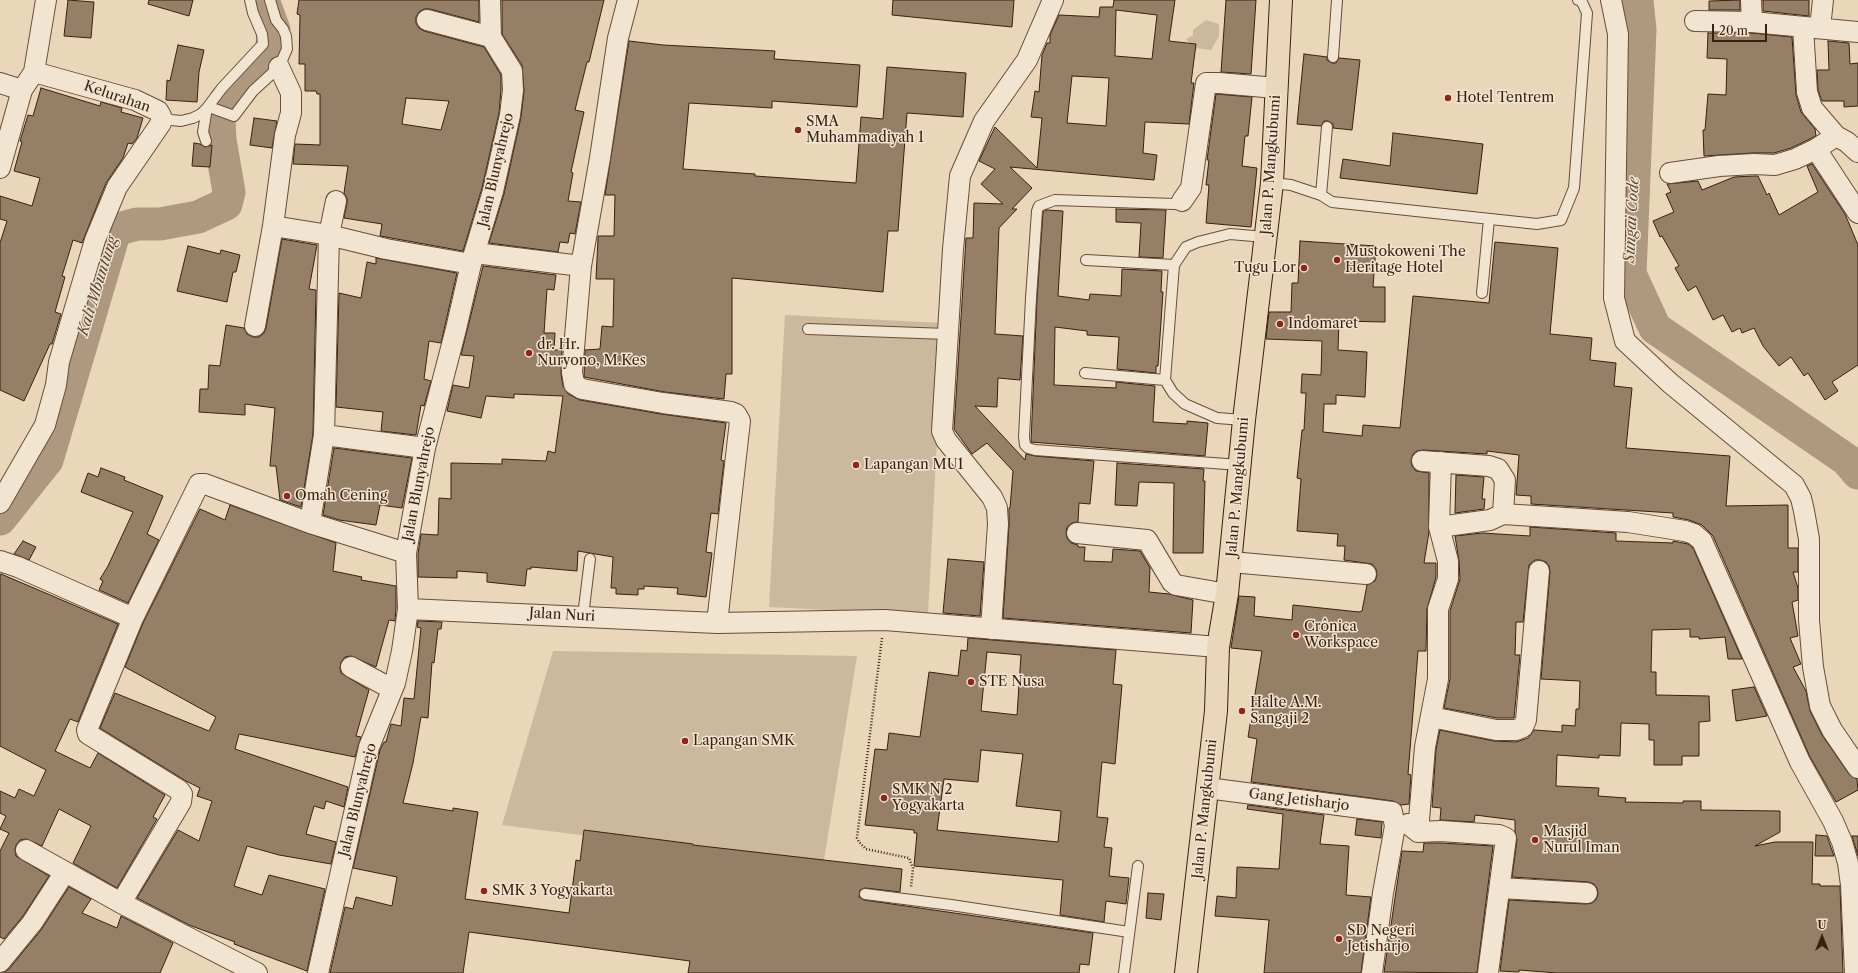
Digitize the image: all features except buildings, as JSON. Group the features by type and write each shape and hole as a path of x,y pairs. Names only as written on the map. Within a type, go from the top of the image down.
{"main road":[{"name":"Jalan P. Mangkubumi","path":"1186,973 1216,711 1218,647 1231,562 1244,420 1272,183 1281,0"}],"street":[{"path":"0,168 22,90 34,72 46,0"},
{"path":"427,20 491,37 490,0"},
{"path":"628,0 618,38 600,158 581,266 572,372 574,384 582,389 736,414 740,421 717,623"},
{"path":"992,629 998,524 997,508 992,497 946,440 942,431 947,334 960,176 984,121 1027,60 1053,0"},
{"path":"1611,0 1618,34 1614,298 1624,341 1670,383 1794,485 1804,511 1809,539 1809,620 1813,667 1820,706 1832,730 1858,768"},
{"path":"1751,0 1752,22"},
{"path":"1823,0 1812,27 1807,92 1812,108 1836,136 1847,142 1858,152"},
{"path":"1695,21 1752,22 1858,32"},
{"name":"Jalan Blunyahrejo","path":"318,973 369,747 395,683 402,651 408,609 406,553 425,448 473,258 493,191 510,115 513,90 512,71 491,37"},
{"path":"255,326 273,226 285,135 291,113 292,102 289,86 279,67"},
{"name":"Kelurahan","path":"0,503 45,425 56,385 59,362 95,240 118,187 161,123 161,116 158,111 136,100 34,72"},
{"path":"0,83 22,90"},
{"path":"1182,201 1191,188 1206,83 1276,88"},
{"path":"1670,173 1719,166 1754,164 1775,165 1795,160 1836,136"},
{"path":"1816,149 1858,213"},
{"path":"310,523 324,435 329,235 336,201"},
{"path":"273,226 329,235 386,249 473,258 581,266"},
{"path":"324,435 425,448"},
{"path":"1422,461 1489,466 1498,469 1505,480 1503,514"},
{"path":"1418,832 1425,747 1438,679 1438,609 1448,579 1448,561 1439,527 1441,462"},
{"path":"121,903 180,802 182,794 179,790 88,733 87,730 133,618 200,484 205,484 310,523 406,553"},
{"path":"1439,527 1490,520 1503,514 1628,522 1686,531 1694,534 1702,541 1800,762 1833,821 1842,842 1852,885 1856,969"},
{"path":"1077,533 1147,540 1172,582 1176,585 1227,594"},
{"path":"1231,562 1366,574"},
{"path":"9,564 133,618"},
{"path":"1431,717 1496,730 1516,730 1523,727 1526,720 1539,571"},
{"name":"Jalan Nuri","path":"408,609 717,623 885,620 1218,647"},
{"path":"350,667 392,689"},
{"name":"Gang Jetisharjo","path":"1207,788 1392,812"},
{"path":"1392,812 1418,832 1441,831 1499,835 1506,838 1488,973"},
{"path":"1372,973 1394,826 1392,812"},
{"path":"26,850 121,903 257,973"},
{"path":"0,962 32,923 65,872"},
{"path":"1500,888 1587,893"}],"lane":[{"path":"206,141 203,132 209,108 222,88 263,44 262,34 253,13 250,0"},
{"path":"209,108 234,116 253,91 279,67 287,49 286,36 276,20 270,0"},
{"path":"1333,57 1337,0"},
{"path":"1272,183 1291,185 1320,195 1332,202 1537,224 1561,220 1574,188 1587,13 1581,0 1578,0"},
{"path":"161,116 171,120 182,121 201,114 209,108"},
{"path":"1320,195 1327,127"},
{"path":"1182,201 1174,204 1055,200 1039,206 1037,211 1031,298 1024,437 1025,445 1028,448 1035,450 1240,465"},
{"path":"1482,293 1489,219"},
{"path":"1244,420 1217,418 1185,404 1173,393 1164,380 1174,265 1186,247 1198,242 1230,234 1265,237"},
{"path":"1086,260 1174,265"},
{"path":"808,329 947,334"},
{"path":"1085,373 1164,380"},
{"path":"583,616 590,559"},
{"path":"1124,973 1138,866"},
{"path":"865,894 910,899 1129,932"}],"path":[{"path":"885,620 857,835 859,842 866,848 909,858 913,868 910,899"}],"shaded area":[{"path":"1206,20 1219,24 1219,36 1211,50 1194,48 1186,39 1193,35 1193,30"},
{"name":"Lapangan MU1","path":"785,315 943,323 928,615 769,607"},
{"name":"Lapangan SMK","path":"553,651 857,656 823,866 502,825"}],"waterway":[{"name":"Kali Mbuntung","path":"0,519 47,460 115,230 137,224 160,224 198,217 226,204 229,192 220,140 219,119 225,101 264,63 271,52 274,30 263,0"},
{"name":"Sungai Code","path":"1637,0 1640,30 1630,274 1655,328 1847,460 1858,473"}],"place":[{"name":"Hotel Tentrem","path":"1448,98"},
{"name":"SMA Muhammadiyah 1","path":"798,130"},
{"name":"Mustokoweni The Heritage Hotel","path":"1337,260"},
{"name":"Tugu Lor","path":"1304,268"},
{"name":"Indomaret","path":"1280,324"},
{"name":"dr. Hr. Nuryono, M.Kes","path":"529,353"},
{"name":"Lapangan MU1","path":"856,465"},
{"name":"Omah Cening","path":"287,496"},
{"name":"Crônica Workspace","path":"1296,635"},
{"name":"STE Nusa","path":"971,682"},
{"name":"Halte A.M. Sangaji 2","path":"1242,711"},
{"name":"Lapangan SMK","path":"685,741"},
{"name":"SMK N 2 Yogyakarta","path":"884,798"},
{"name":"Masjid Nurul Iman","path":"1535,840"},
{"name":"SMK 3 Yogyakarta","path":"484,891"},
{"name":"SD Negeri Jetisharjo","path":"1339,939"}]}
